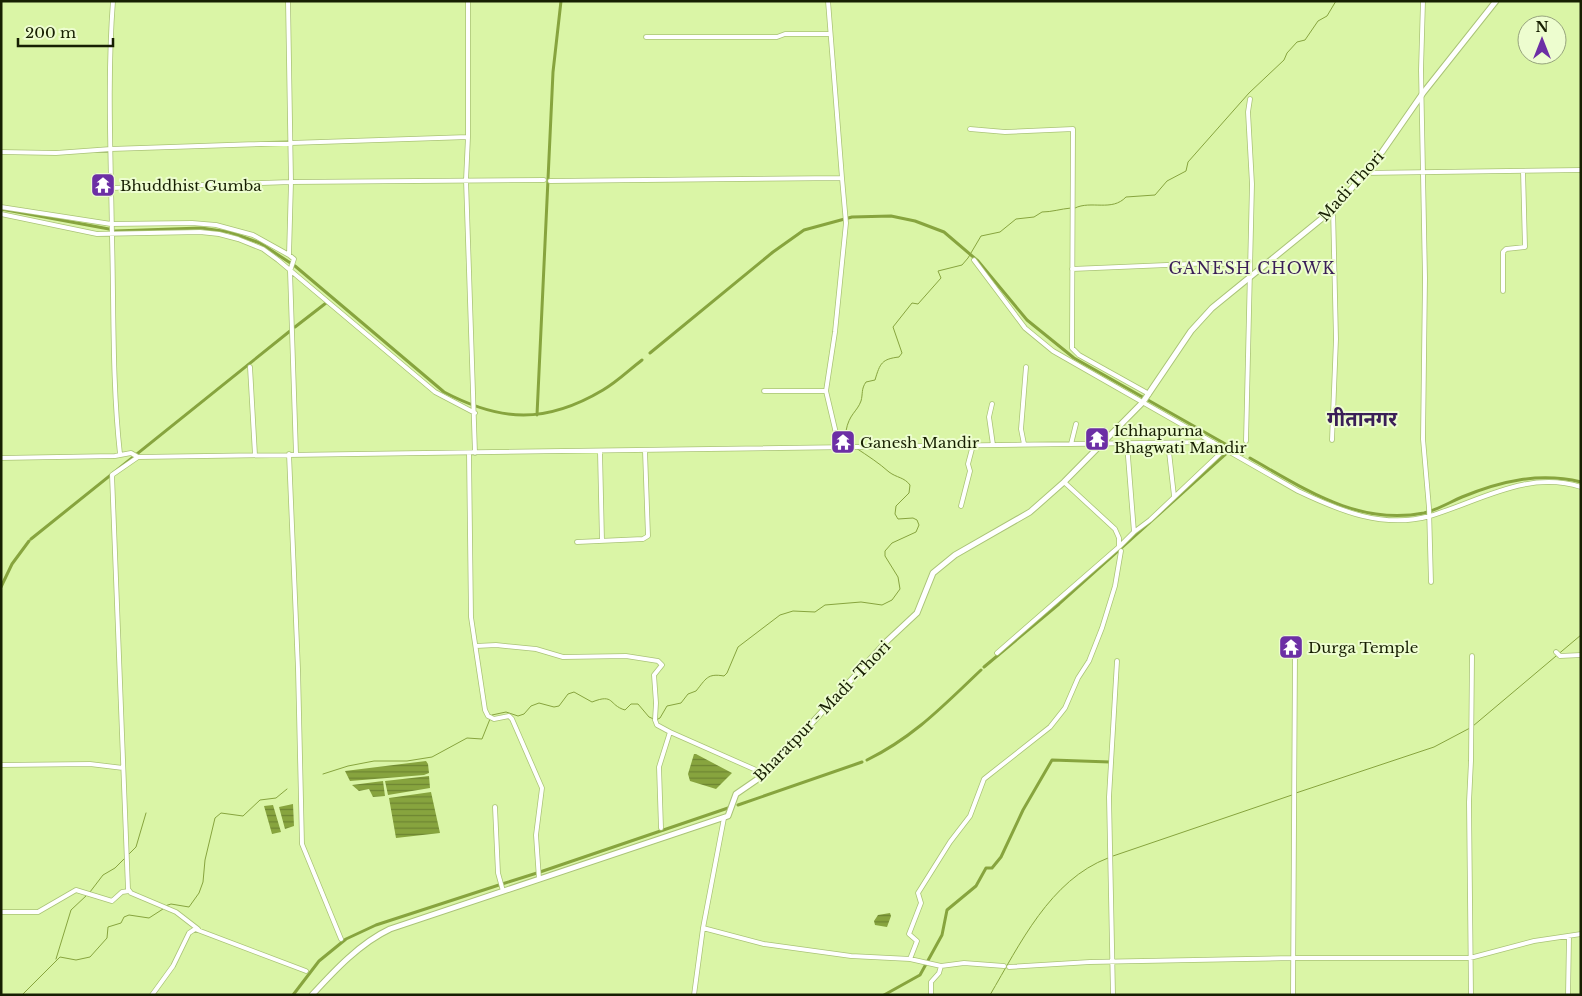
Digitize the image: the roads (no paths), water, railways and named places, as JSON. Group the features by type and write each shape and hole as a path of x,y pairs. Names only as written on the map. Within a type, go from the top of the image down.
{"main road":[{"name":"Madi Thori","path":"1146,399 1191,331 1212,308 1334,209 1364,173 1406,119 1423,93 1496,1"},
{"name":"Bharatpur - Madi -Thori","path":"724,818 731,812 736,794 765,774 917,613 934,573 955,555 1030,512 1064,482 1146,399"},
{"path":"312,995 352,956 380,933 724,818"}],"street":[{"path":"113,1 110,62 113,366 120,454"},
{"path":"288,1 291,182 289,255 291,267 296,454"},
{"path":"468,1 468,137 466,180 475,405 475,453"},
{"path":"828,1 846,218 835,332 826,390 839,446"},
{"path":"1423,1 1421,70 1424,173 1423,439 1429,508 1431,582"},
{"path":"646,37 778,37 784,34 830,34"},
{"path":"1246,441 1252,184 1248,112 1250,99"},
{"path":"970,129 1005,132 1072,128 1072,348 1079,355 1225,449 1298,491 1351,514 1369,518 1400,520 1429,515 1503,489 1535,483 1568,483 1581,487"},
{"path":"1,152 56,153 111,149 468,137"},
{"path":"1364,173 1581,170"},
{"path":"1503,291 1503,252 1506,249 1523,249 1525,247 1523,171"},
{"path":"550,181 842,178"},
{"path":"111,188 291,182 544,180"},
{"path":"1,207 111,224 192,223 216,225 253,235 289,255"},
{"path":"1332,440 1336,339 1334,209"},
{"path":"1,214 97,234 173,232 218,234 238,239 262,249 291,267 435,392 475,412"},
{"path":"974,260 999,295 1036,338 1053,351 1146,399"},
{"path":"1072,269 1214,264 1250,266"},
{"path":"1024,444 1021,430 1026,367"},
{"path":"250,368 255,455"},
{"path":"764,391 826,390"},
{"path":"992,404 989,417 993,445"},
{"path":"1071,444 1076,424"},
{"path":"1,458 131,453 137,456 600,452 802,449 839,446 1101,445 1214,442"},
{"path":"1168,443 1174,496"},
{"path":"1126,444 1134,532"},
{"path":"961,506 970,471 968,464 973,446"},
{"path":"998,653 1121,545 1225,449"},
{"path":"577,542 643,539 648,536 645,451"},
{"path":"600,452 602,541"},
{"path":"469,453 471,617 488,716 494,719 510,716 542,788 536,835 537,869 540,878"},
{"path":"289,454 302,844 342,939"},
{"path":"129,892 112,475 137,456"},
{"path":"1064,482 1114,529 1119,538 1119,548 1121,545"},
{"path":"910,959 917,944 917,941 909,934 921,903 918,893 950,842 970,816 984,779 1050,727 1066,708 1102,628 1115,586 1121,551"},
{"path":"476,646 536,648 563,657 626,656 658,661 662,665 653,679 656,704 655,720 657,725 765,774"},
{"path":"1293,995 1295,652"},
{"path":"1556,652 1560,656 1581,655"},
{"path":"1470,995 1469,802 1472,656"},
{"path":"1113,995 1109,797 1117,662"},
{"path":"661,828 659,767 670,732"},
{"path":"1,765 90,764 124,768"},
{"path":"495,807 498,873 503,891"},
{"path":"694,995 703,928 724,818"},
{"path":"1,912 38,912 76,890 112,900 122,892 129,892 164,906 208,935 306,971"},
{"path":"703,928 782,946 851,956 910,959 941,966 964,963 1006,967 1112,962 1292,958 1470,958 1534,941 1581,934"},
{"path":"152,995 173,966 189,933 192,930 198,929"},
{"path":"1568,995 1569,936"},
{"path":"931,995 931,982 939,973 941,966"}],"waterway":[{"path":"537,415 553,72 561,1"},
{"path":"1075,208 1088,205 1114,204 1126,197 1155,195 1167,181 1186,171 1188,162 1249,93 1284,60 1287,53 1297,42 1305,40 1318,21 1327,16 1336,1"},
{"path":"853,445 846,431 849,421 861,401 864,385 866,382 875,380 882,363 899,357 902,353 893,327 912,303 918,304 941,278 938,271 962,265 981,236 1000,232 1016,219 1034,217 1042,212 1071,208"},
{"path":"1,209 109,229"},
{"path":"650,353 773,252 804,230 852,217 891,216 915,221 944,232 978,261 1027,320 1074,358 1243,454"},
{"path":"115,231 201,228 229,232 260,243 295,266 444,392 465,402 504,414 524,415 562,409 603,390 642,360"},
{"path":"295,327 326,303"},
{"path":"31,539 290,331"},
{"path":"492,715 506,712 518,716 524,714 531,706 539,703 554,707 559,706 568,694 574,692 592,702 608,699 625,710 631,704 638,704 649,717 656,720 660,718 667,706 681,703 688,694 696,691 710,676 724,676 738,647 780,615 793,611 815,612 825,605 861,602 882,605 892,600 900,589 898,577 885,556 885,551 892,543 916,532 919,525 917,520 913,518 898,519 895,514 896,506 909,493 910,485 856,448"},
{"path":"984,667 1059,604 1227,453"},
{"path":"1250,458 1291,482 1333,502 1377,514 1400,516 1424,513 1477,491 1520,480 1550,478 1581,482"},
{"path":"1,587 12,564 29,541"},
{"path":"1473,726 1581,635"},
{"path":"867,760 914,731 981,670"},
{"path":"323,774 348,766 374,761 407,761 432,757 467,738 482,739 490,719"},
{"path":"1296,793 1434,747 1470,728"},
{"path":"884,995 920,975 942,935 947,910 976,886 986,868 992,868 1001,857 1023,810 1052,760 1110,762"},
{"path":"738,805 862,762"},
{"path":"165,906 171,904 189,907 199,893 203,882 205,860 215,818 221,813 243,816 260,800 276,798 287,789"},
{"path":"1113,856 1292,795"},
{"path":"540,872 731,807"},
{"path":"129,854 136,847 146,813"},
{"path":"90,892 103,875 115,868 126,857"},
{"path":"990,995 1025,935 1053,898 1069,882 1088,868 1108,858"},
{"path":"502,884 537,873"},
{"path":"293,995 319,961 346,939 376,925 499,885"},
{"path":"56,959 71,910 87,895"},
{"path":"22,995 60,957 76,960 90,957 107,938 108,927 121,923 124,917 129,915 149,918 163,909"}],"place":[{"name":"Bhuddhist Gumba","path":"103,185"},
{"name":"Ichhapurna Bhagwati Mandir","path":"1097,439"},
{"name":"Ganesh Mandir","path":"843,442"},
{"name":"Durga Temple","path":"1291,647"}],"district":[{"name":"GANESH CHOWK","path":"1252,268"},
{"name":"गीतानगर","path":"1362,419"}]}
